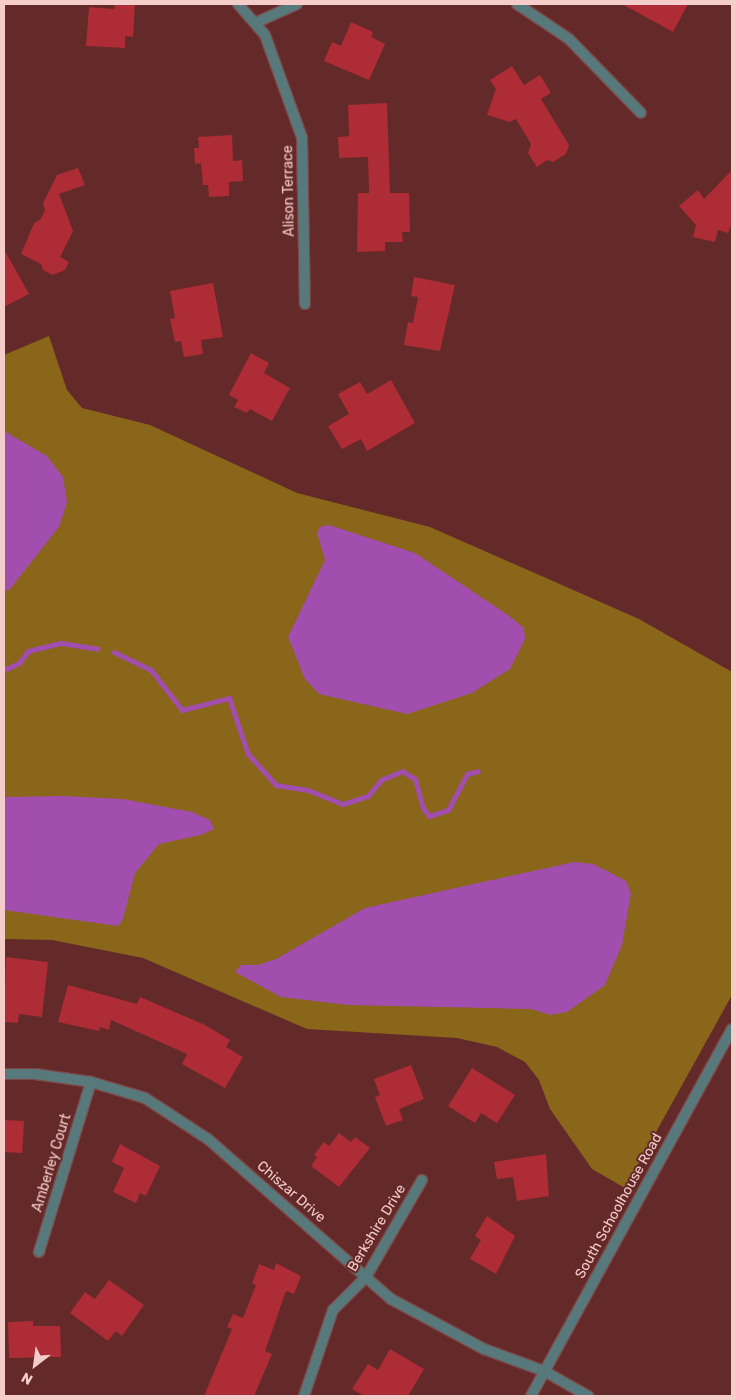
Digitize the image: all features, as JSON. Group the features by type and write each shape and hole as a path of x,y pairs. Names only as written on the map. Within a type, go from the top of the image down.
{"street":[{"name":"Alison Terrace","path":"238,4 265,35 302,138 305,304"},
{"path":"255,23 297,4"},
{"path":"517,4 569,39 641,113"},
{"name":"South Schoolhouse Road","path":"531,1396 732,1029"},
{"name":"Chiszar Drive","path":"4,1074 35,1074 91,1082 145,1098 208,1139 391,1300 484,1349 544,1371 588,1396"},
{"name":"Amberley Court","path":"39,1252 91,1082"},
{"name":"Berkshire Drive","path":"304,1396 333,1310 366,1277 422,1180"}],"shaded area":[{"path":"49,336 67,390 82,408 150,425 297,493 430,527 639,619 732,672 732,995 625,1188 592,1169 550,1109 539,1080 525,1062 497,1047 457,1038 307,1029 143,958 52,940 4,939 4,355"},
{"path":"4,431 47,456 63,477 67,502 59,527 10,589 4,592"},
{"path":"329,525 415,553 508,615 524,628 525,639 510,669 472,693 407,714 319,694 305,679 288,637 325,560 317,533 320,527"},
{"path":"62,796 123,799 192,812 210,820 214,829 201,835 159,844 135,873 123,919 118,926 4,910 4,797"},
{"path":"574,862 593,864 626,881 631,893 622,945 605,985 567,1012 551,1015 531,1009 348,1005 281,997 235,972 241,965 258,965 276,959 365,908"}],"building":[{"path":"115,4 135,4 133,37 125,36 125,48 86,46 89,7 114,9"},
{"path":"622,4 688,4 673,32"},
{"path":"351,22 373,32 371,37 385,44 369,80 324,61 332,42 341,46"},
{"path":"512,66 524,85 540,75 551,93 541,99 569,145 566,154 553,162 547,160 537,167 528,153 531,144 516,119 510,122 487,115 496,89 490,80"},
{"path":"387,103 390,193 409,193 410,232 402,232 403,242 385,242 385,251 357,252 358,193 369,193 368,157 339,158 338,137 349,136 348,105"},
{"path":"232,135 233,161 242,160 243,181 229,182 229,196 209,197 208,185 203,185 201,163 195,164 194,148 199,148 198,137"},
{"path":"78,168 85,185 59,194 73,231 60,257 69,262 65,270 53,275 43,270 41,264 21,254 34,223 40,220 45,210 43,203 57,175"},
{"path":"732,170 732,223 728,233 718,230 715,242 693,237 696,225 679,206 698,190 704,199"},
{"path":"4,249 29,294 4,307"},
{"path":"414,277 455,285 440,351 404,345 408,322 413,323 418,297 411,296"},
{"path":"213,283 223,337 201,340 203,354 184,357 181,341 175,342 170,319 175,318 170,291"},
{"path":"251,353 269,363 264,373 290,388 272,421 250,409 247,413 234,407 238,400 229,395"},
{"path":"391,380 415,423 367,451 361,439 342,449 328,426 349,414 338,394 360,382 367,394"},
{"path":"6,957 48,962 42,1017 19,1014 18,1023 4,1022"},
{"path":"68,985 137,1004 140,997 205,1025 230,1040 226,1047 243,1057 225,1088 182,1064 187,1054 111,1020 109,1030 100,1027 99,1031 58,1022"},
{"path":"411,1065 424,1099 399,1109 403,1120 386,1126 375,1097 380,1095 374,1079"},
{"path":"472,1068 515,1095 497,1123 481,1113 475,1123 448,1106"},
{"path":"4,1120 24,1121 22,1153 4,1152"},
{"path":"339,1133 351,1142 355,1137 370,1148 339,1187 311,1166 317,1157 314,1155 324,1142 329,1146"},
{"path":"120,1144 160,1166 146,1196 140,1193 136,1203 113,1192 124,1168 112,1162"},
{"path":"546,1154 549,1196 517,1201 513,1177 497,1179 494,1162"},
{"path":"487,1216 515,1236 496,1274 470,1259 481,1240 475,1236"},
{"path":"276,1263 301,1276 294,1294 286,1291 265,1351 272,1354 254,1396 204,1396 232,1329 227,1327 233,1314 243,1318 256,1285 252,1284 259,1264 274,1270"},
{"path":"109,1280 144,1305 122,1336 116,1331 108,1341 70,1313 85,1292 95,1299"},
{"path":"33,1321 33,1326 60,1326 61,1357 9,1358 8,1322"},
{"path":"390,1349 424,1369 408,1396 364,1396 352,1389 368,1364 378,1370"}],"waterway":[{"path":"4,670 19,663 28,651 61,643 98,649"},
{"path":"114,652 151,670 182,710 229,698 248,754 276,785 308,790 343,804 368,796 381,780 402,771 415,779 423,808 429,816 448,810 467,774 478,771"}]}
